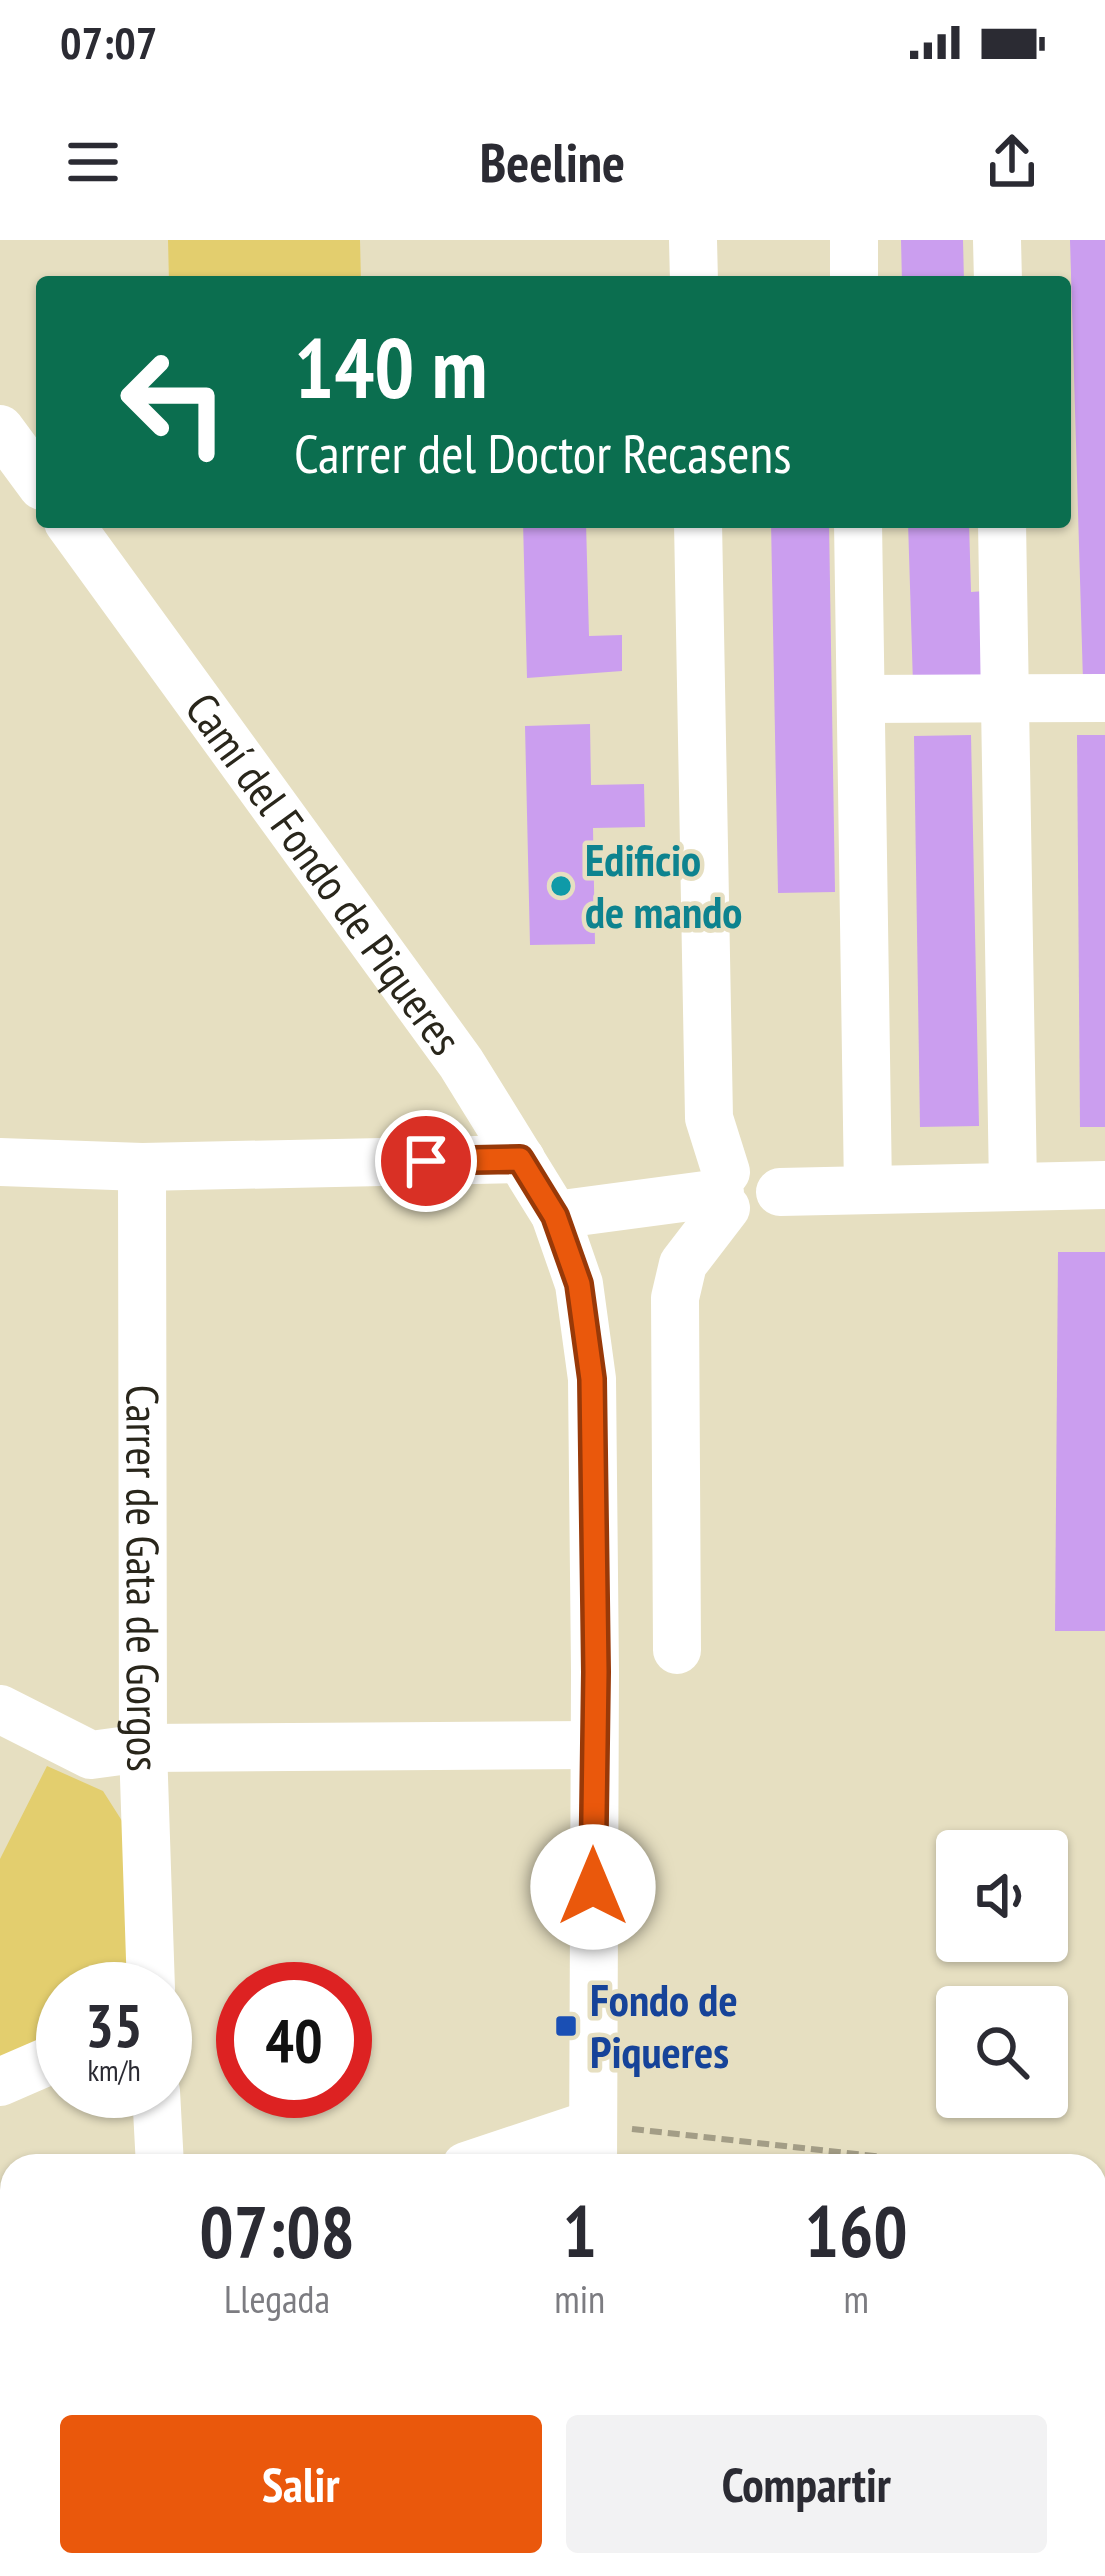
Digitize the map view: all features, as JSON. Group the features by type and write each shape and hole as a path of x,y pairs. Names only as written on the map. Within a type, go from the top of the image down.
{"street":[{"path":"693,240 694,276"},
{"path":"854,240 854,276"},
{"path":"998,240 998,276"},
{"path":"0,429 36,478"},
{"name":"Camí del Fondo de Piqueres","path":"72,528 460,1063 555,1216 579,1284 592,1379 593,2145"},
{"path":"698,528 709,1118 724,1191 744,1220 757,1220 776,1204 780,1192 1105,1185"},
{"path":"858,528 868,1190"},
{"path":"1002,528 1013,1187"},
{"path":"861,699 1105,698"},
{"path":"0,1162 142,1167 520,1159"},
{"name":"Carrer de Gata de Gorgos","path":"142,1167 143,1748 151,1962"},
{"path":"555,1216 724,1191"},
{"path":"677,1650 675,1298 683,1264 724,1191"},
{"path":"0,1709 92,1755 143,1748 593,1745"},
{"path":"0,2082 36,2066"},
{"path":"157,2118 159,2154"},
{"path":"539,2154 593,2145"}],"path":[{"path":"593,2145 752,2154"}],"shaded area":[{"path":"168,240 360,240 361,276 169,276"},
{"path":"47,1766 103,1791 124,1824 127,1962 36,1962 36,2051 0,2065 0,1859"}],"building":[{"path":"901,240 963,240 964,276 902,276"},
{"path":"1070,240 1105,240 1105,680 1083,681"},
{"path":"523,528 586,528 589,636 622,635 622,671 527,678"},
{"path":"771,528 829,528 835,892 778,893"},
{"path":"908,528 969,528 971,592 985,591 987,681 913,684"},
{"name":"Edificio de mando","path":"590,724 591,785 644,784 645,827 593,828 595,944 530,945 525,726"},
{"path":"971,735 979,1126 920,1127 914,736"},
{"path":"1077,735 1105,735 1105,1127 1080,1127"},
{"path":"1058,1252 1105,1252 1105,1631 1055,1631"}],"place":[{"name":"Edificio de mando","path":"561,886"},
{"name":"Fondo de Piqueres","path":"566,2026"}],"route":[{"path":"426,1161 520,1159 555,1216 579,1284 592,1379 593,1887"}]}
